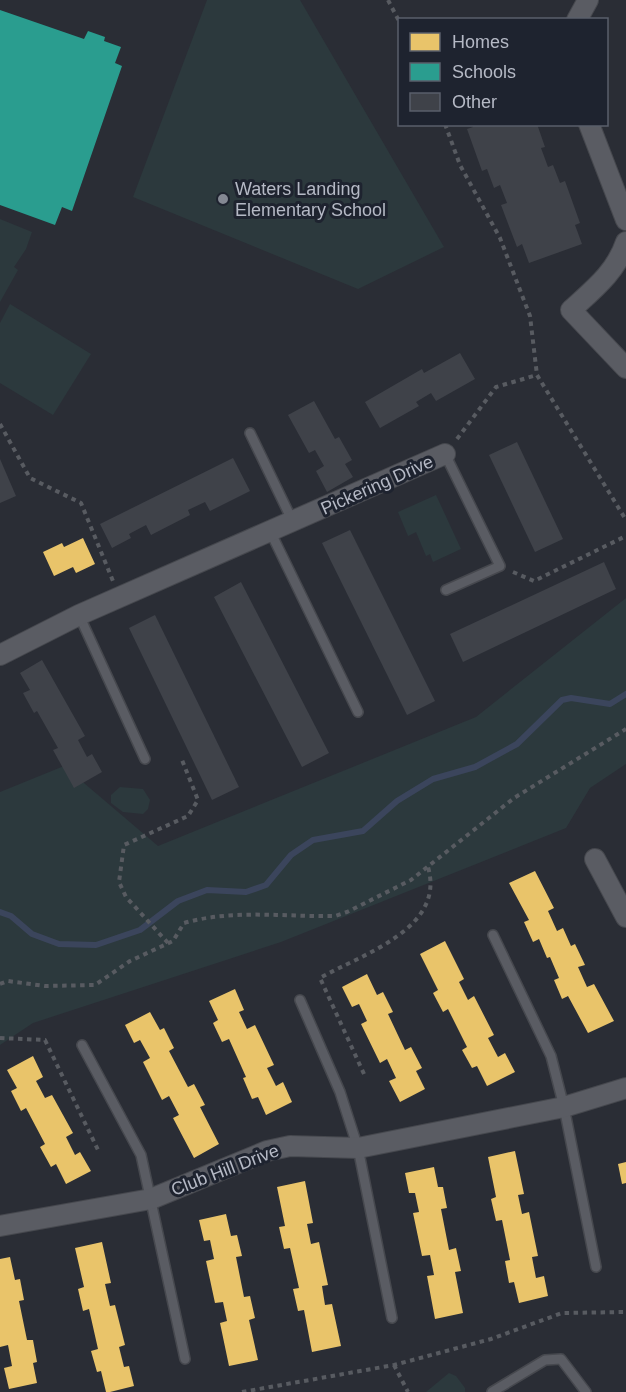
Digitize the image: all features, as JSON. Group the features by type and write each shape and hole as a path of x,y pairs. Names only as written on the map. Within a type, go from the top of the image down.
{"street":[{"path":"578,18 588,0"},
{"path":"590,126 626,220"},
{"path":"626,242 619,261 608,277 571,310 626,368"},
{"name":"Pickering Drive","path":"0,655 79,615 445,454"},
{"path":"595,859 626,917"},
{"name":"Club Hill Drive","path":"0,1226 151,1199 267,1150 290,1146 358,1148 564,1107 626,1089"}],"lane":[{"path":"250,433 293,522"},
{"name":"Pickering Drive","path":"445,454 500,566"},
{"path":"270,531 358,712"},
{"path":"446,590 500,566"},
{"path":"79,615 145,759"},
{"path":"493,934 551,1056 564,1107 596,1267"},
{"path":"300,1000 340,1092 358,1148 392,1318"},
{"path":"82,1045 141,1155 185,1359"},
{"path":"492,1392 545,1360 561,1359 586,1392"}],"path":[{"path":"388,0 398,21"},
{"path":"446,126 460,165 500,238 530,316 537,375 626,520"},
{"path":"445,454 495,387 537,375"},
{"path":"0,424 30,478 81,503 116,587"},
{"path":"500,566 534,581 626,536"},
{"path":"0,984 8,981 45,986 95,985 130,961 176,938 184,923 204,917 226,915 323,916 347,912 392,891 428,867 514,798 626,729"},
{"path":"168,943 126,897 119,882 124,845 188,816 198,800 182,760"},
{"path":"364,1074 320,978 414,925 430,899 433,883 428,867"},
{"path":"0,1038 45,1040 99,1152"},
{"path":"243,1392 394,1365 491,1338 562,1313 626,1312"},
{"path":"394,1365 408,1392"}],"shaded area":[{"path":"207,0 300,0 444,247 358,289 133,197"},
{"path":"0,219 32,232 26,249 14,267 18,270 0,302"},
{"path":"10,304 91,354 53,415 0,383 0,323"},
{"path":"436,495 461,549 433,562 430,554 426,556 416,532 408,536 398,512"},
{"path":"626,598 626,764 590,788 566,828 281,942 33,1023 0,1045 0,792 64,766 158,846 476,717"},
{"path":"120,787 143,789 150,800 148,809 143,814 123,812 111,803 111,795"},
{"path":"449,1373 456,1376 465,1388 465,1392 426,1392"}],"building: Homes":[{"path":"83,538 95,564 76,573 73,567 54,576 43,552 62,543 64,547"},
{"path":"535,871 554,908 548,911 557,931 563,928 571,946 575,944 585,965 578,967 587,987 594,984 614,1021 588,1033 568,996 562,999 554,980 559,978 550,957 547,958 539,939 533,942 524,922 529,920 509,883"},
{"path":"445,941 464,979 459,982 468,1000 474,996 494,1035 488,1038 498,1057 505,1053 515,1072 487,1086 477,1066 472,1068 462,1050 467,1047 448,1009 443,1012 433,993 438,990 420,954"},
{"path":"367,974 377,995 383,992 393,1012 388,1014 405,1050 411,1047 422,1068 416,1071 425,1089 400,1102 389,1081 396,1078 387,1059 380,1063 361,1024 367,1021 359,1004 352,1007 342,987"},
{"path":"235,989 244,1010 239,1012 247,1029 255,1025 274,1065 267,1068 276,1086 283,1082 292,1102 266,1115 258,1097 252,1099 243,1078 246,1077 229,1039 222,1042 213,1023 218,1020 209,1001"},
{"path":"150,1012 160,1030 164,1028 174,1048 169,1051 188,1087 194,1084 205,1105 200,1107 219,1144 194,1158 173,1118 179,1115 169,1096 162,1100 143,1062 150,1058 140,1040 134,1043 125,1025"},
{"path":"33,1056 43,1077 36,1081 45,1098 52,1095 73,1133 66,1137 75,1155 80,1152 91,1171 66,1184 56,1164 51,1167 40,1147 45,1144 26,1108 21,1111 11,1091 17,1088 7,1070"},
{"path":"515,1151 524,1194 518,1195 522,1214 529,1212 538,1256 532,1257 536,1278 544,1276 548,1296 519,1303 514,1282 509,1283 505,1261 510,1260 502,1220 496,1221 491,1199 496,1197 488,1157"},
{"path":"626,1162 626,1183 622,1184 618,1164"},
{"path":"434,1167 438,1187 443,1187 447,1208 441,1209 449,1250 456,1248 461,1271 455,1272 463,1313 435,1319 427,1276 434,1275 430,1255 422,1256 413,1213 419,1212 415,1193 409,1193 405,1173"},
{"path":"305,1181 313,1223 307,1224 311,1244 319,1242 328,1285 322,1286 325,1305 332,1304 341,1346 312,1352 304,1310 298,1311 293,1289 299,1288 290,1248 284,1249 279,1227 285,1226 277,1187"},
{"path":"226,1214 231,1236 237,1235 242,1256 236,1257 244,1297 250,1296 255,1318 249,1320 258,1360 229,1366 220,1323 227,1321 223,1302 215,1303 206,1261 214,1259 210,1240 204,1241 199,1220"},
{"path":"102,1242 111,1283 105,1284 110,1306 115,1305 125,1345 119,1347 124,1367 129,1366 134,1386 110,1392 106,1392 101,1371 97,1372 91,1351 98,1349 89,1309 83,1311 78,1289 84,1287 75,1248"},
{"path":"10,1257 15,1280 20,1279 24,1300 19,1301 27,1340 33,1340 37,1362 33,1363 37,1383 9,1389 4,1368 12,1366 8,1345 0,1347 0,1259"}],"building: Schools":[{"path":"0,10 84,39 88,31 105,37 104,41 121,47 115,63 122,66 72,211 62,207 55,225 0,205"}],"building: Other":[{"path":"538,126 545,147 541,148 548,167 553,165 560,183 565,181 580,223 575,225 582,244 529,263 522,244 517,247 501,205 507,203 500,185 494,188 487,169 482,171 467,129"},
{"path":"460,353 475,379 436,401 431,393 416,402 419,406 380,428 365,402 422,369 424,373"},
{"path":"314,401 335,439 339,437 352,460 345,464 353,477 327,492 316,471 324,466 315,450 309,453 288,415"},
{"path":"517,442 563,539 535,552 489,455"},
{"path":"233,458 250,491 210,511 205,502 188,510 190,515 151,535 146,525 129,534 131,538 112,548 100,524"},
{"path":"0,459 16,496 0,503"},
{"path":"350,530 435,701 407,715 322,543"},
{"path":"604,562 616,589 463,662 450,634"},
{"path":"241,582 329,753 302,767 214,597"},
{"path":"155,615 239,787 212,800 129,628"},
{"path":"42,660 85,736 78,740 87,757 92,754 102,772 74,788 53,750 58,748 37,711 34,713 23,693 30,690 20,673"}],"waterway":[{"path":"0,912 11,916 32,934 59,944 96,945 140,930 178,901 207,890 246,892 266,885 291,855 313,840 363,831 397,801 433,779 475,767 517,744 562,700 571,698 610,704 626,694"}],"place":[{"name":"Waters Landing Elementary School","path":"223,199"}]}
